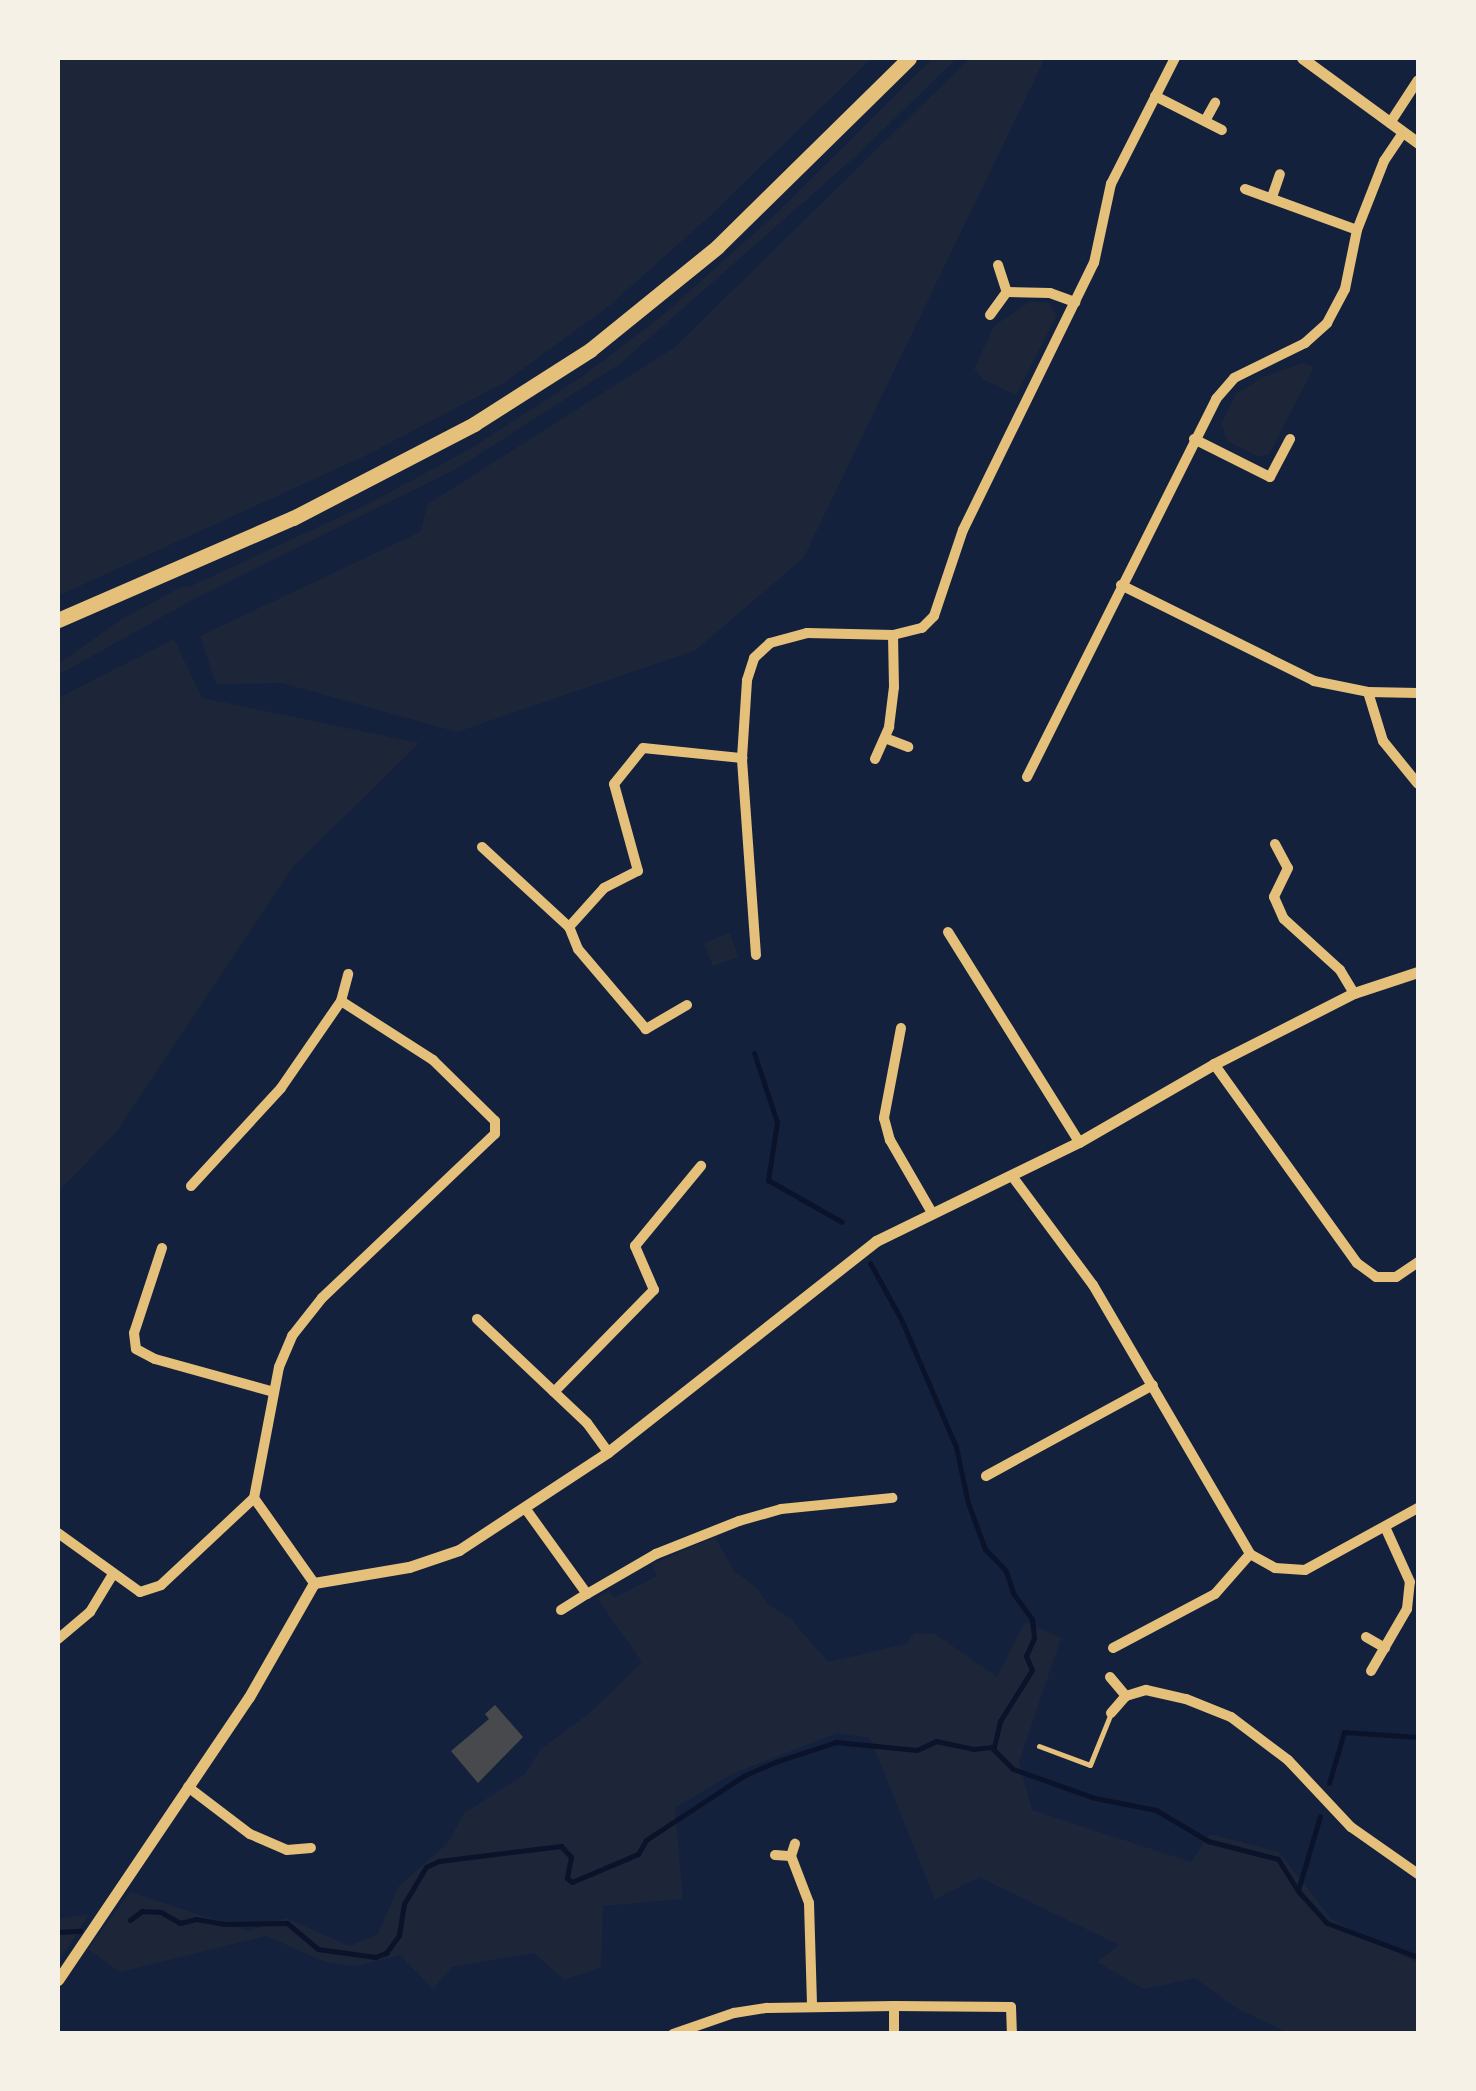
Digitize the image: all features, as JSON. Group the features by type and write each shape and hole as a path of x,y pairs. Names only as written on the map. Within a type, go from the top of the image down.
{"highway":[{"path":"58,620 294,518 474,424 590,350 718,247 909,58"}],"street":[{"path":"756,955 742,758 747,680 754,658 770,643 807,633 893,635 922,628 934,616 963,530 1094,263 1111,184 1174,58"},
{"path":"1302,58 1418,143"},
{"path":"1390,123 1418,80"},
{"path":"1156,96 1222,130"},
{"path":"1205,121 1215,103"},
{"path":"1027,777 1216,399 1234,378 1304,344 1327,323 1344,289 1357,230 1384,161 1402,132"},
{"path":"1272,197 1280,174"},
{"path":"1245,188 1357,230"},
{"path":"998,265 1007,292"},
{"path":"1007,292 1050,293 1075,302"},
{"path":"990,315 1007,292"},
{"path":"1194,439 1270,478 1290,439"},
{"path":"1121,585 1314,681 1368,692 1418,693"},
{"path":"875,759 885,738 894,687 893,635"},
{"path":"1368,692 1382,741 1418,784"},
{"path":"885,738 908,748"},
{"path":"569,927 604,888 638,871 614,784 643,748 742,758"},
{"path":"1274,844 1288,868 1274,897 1284,919 1340,970 1354,993"},
{"path":"482,847 569,927 578,949 646,1029 686,1005"},
{"path":"948,932 1079,1142"},
{"path":"314,1583 408,1566 460,1550 608,1452 876,1241 1079,1142 1214,1064 1354,993 1418,972"},
{"path":"191,1186 281,1088 340,1001 348,974"},
{"path":"58,1533 140,1592 162,1585 254,1498 274,1392 292,1336 314,1307 495,1134 495,1121 433,1060 340,1001"},
{"path":"901,1028 884,1118 890,1140 931,1211"},
{"path":"1214,1064 1357,1263 1376,1277 1396,1277 1418,1262"},
{"path":"554,1392 654,1290 635,1246 700,1166"},
{"path":"1012,1176 1093,1285 1250,1554 1275,1568 1306,1570 1418,1508"},
{"path":"162,1248 134,1333 136,1349 155,1360 274,1392"},
{"path":"477,1319 588,1423 608,1452"},
{"path":"986,1476 1153,1385"},
{"path":"254,1498 314,1583"},
{"path":"561,1610 656,1554 739,1521 780,1509 892,1498"},
{"path":"525,1508 587,1594"},
{"path":"1370,1671 1407,1608 1410,1582 1384,1527"},
{"path":"1113,1648 1215,1594 1250,1554"},
{"path":"58,1639 90,1612 113,1574"},
{"path":"58,1980 106,1914 150,1838 249,1697 314,1583"},
{"path":"1366,1637 1385,1648"},
{"path":"1110,1677 1126,1696"},
{"path":"1112,1713 1126,1696 1146,1690 1231,1717 1288,1760 1350,1827 1418,1874"},
{"path":"188,1786 250,1834 287,1850 311,1848"},
{"path":"795,1844 791,1856 808,1903 812,2006"},
{"path":"775,1855 791,1856"},
{"path":"672,2034 734,2013 812,2006 1012,2007 1012,2032"},
{"path":"894,2006 894,2034"}],"lane":[{"path":"1038,1746 1090,1764 1112,1713"}],"shaded area":[{"path":"58,58 872,58 711,215 609,306 505,382 371,453 58,596"},
{"path":"933,58 957,58 857,155 621,363 458,468 194,599 58,675 58,664 122,619 183,586 189,587 370,503 468,450 583,376 664,314 777,213"},
{"path":"970,58 1045,58 804,557 696,650 457,732 282,683 216,684 200,636 420,532 428,504 675,347"},
{"path":"1031,301 1049,303 1057,315 1016,395 984,380 974,369 994,326"},
{"path":"1303,363 1314,367 1269,455 1257,456 1228,441 1221,424 1236,394 1263,377"},
{"path":"174,639 202,698 419,743 293,867 116,1132 58,1192 58,698"},
{"path":"730,933 738,957 713,966 704,943"},
{"path":"715,1537 734,1571 756,1587 768,1604 790,1618 828,1662 906,1644 915,1633 935,1634 997,1677 1025,1622 1061,1638 1019,1762 1032,1810 1191,1862 1210,1834 1279,1852 1332,1920 1418,1963 1418,2033 1289,2033 1238,2009 1195,1978 1144,1989 1097,1962 1119,1945 979,1877 935,1899 870,1738 837,1733 732,1774 675,1808 683,1899 603,1906 601,1967 564,1980 534,1953 452,1967 433,1989 400,1955 356,1966 325,1962 266,1936 120,1972 88,1949 130,1892 249,1931 286,1918 349,1946 378,1934 399,1886 448,1843 464,1813 524,1775 541,1749 590,1713 642,1662 597,1598 609,1590 614,1598 657,1576 652,1564"},
{"path":"89,1914 67,1949 58,1959 58,1919"}],"building":[{"path":"495,1705 523,1737 478,1783 451,1751 489,1719 485,1714"}],"waterway":[{"path":"754,1053 777,1122 768,1180 842,1222"},
{"path":"870,1263 901,1319 956,1447 968,1503 985,1549 1006,1571 1013,1593 1032,1619 1034,1638 1026,1656 1032,1670 1000,1721 994,1748"},
{"path":"1329,1783 1344,1732 1418,1737"},
{"path":"130,1920 142,1911 161,1912 180,1923 196,1919 224,1924 287,1923 318,1949 375,1957 386,1953 399,1935 404,1904 426,1867 439,1861 561,1846 571,1857 567,1878 572,1882 638,1854 646,1840 745,1775 775,1762 836,1742 917,1750 936,1741 973,1749 991,1747 1013,1769 1095,1798 1156,1810 1208,1841 1278,1859 1298,1891 1327,1923 1418,1957"},
{"path":"1298,1890 1320,1816"},
{"path":"58,1932 80,1931"}]}
